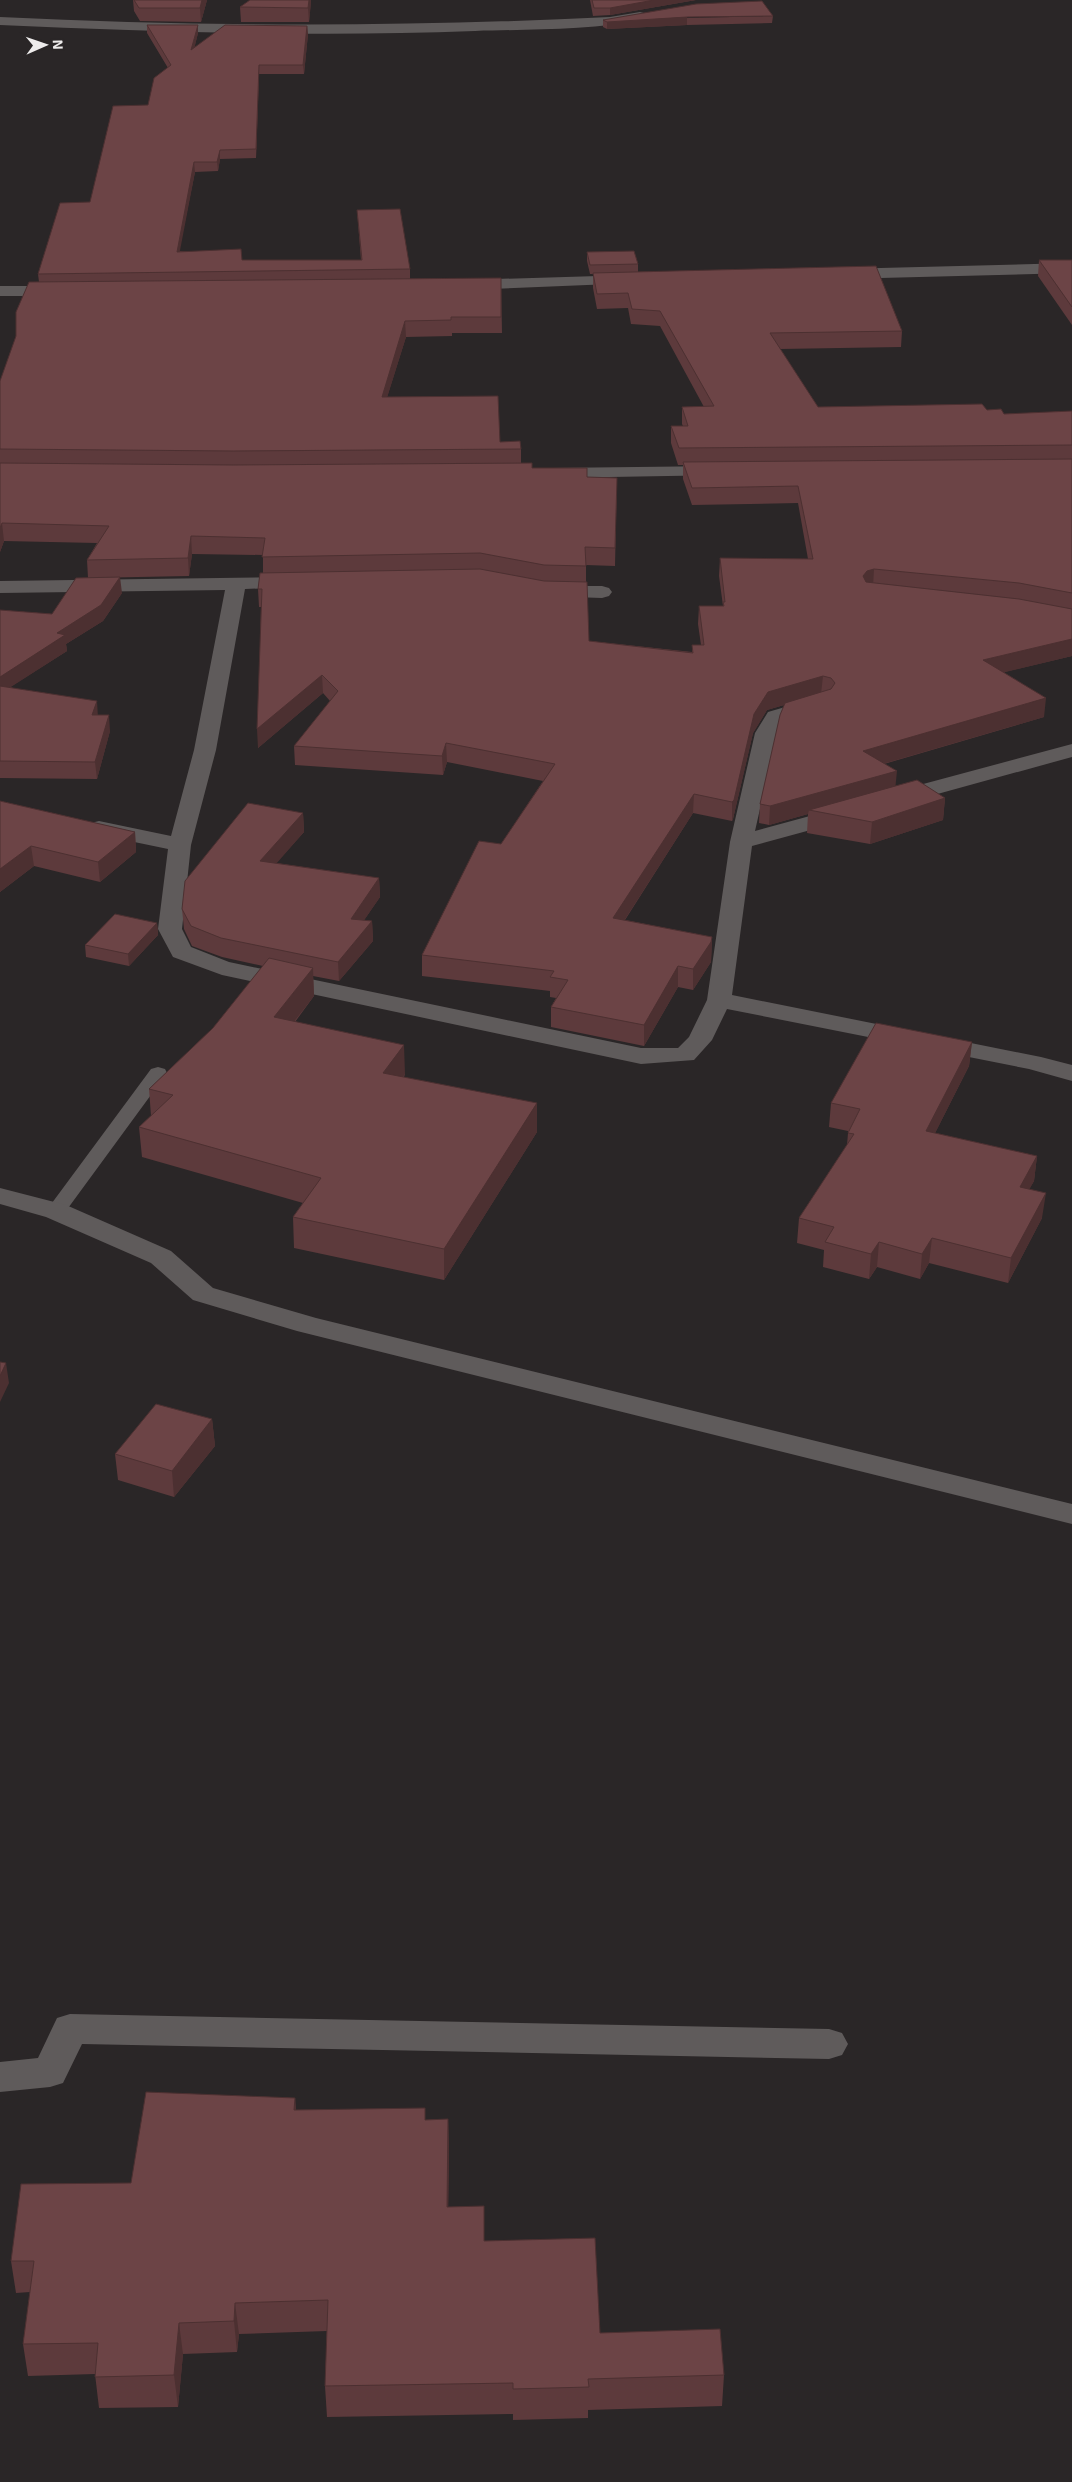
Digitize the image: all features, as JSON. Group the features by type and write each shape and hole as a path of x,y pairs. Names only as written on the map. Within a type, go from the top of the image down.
{"street":[{"path":"0,21 233,29 419,29 610,21 648,14"},
{"path":"828,274 1072,268"},
{"path":"451,285 650,280"},
{"path":"0,291 78,290"},
{"path":"533,473 743,471"},
{"path":"0,587 312,583"},
{"path":"236,585 205,750 180,845 170,929 181,952 222,968 641,1056 685,1055 700,1040 718,1000 741,842 766,733 775,716 822,702"},
{"path":"535,590 602,592"},
{"path":"741,842 1072,750"},
{"path":"76,823 180,845"},
{"path":"718,1000 1032,1062 1072,1073"},
{"path":"0,1196 56,1211 161,1257 203,1294 308,1325 1072,1514"},
{"path":"0,2077 50,2072 70,2030 829,2044"}],"lane":[{"path":"56,1211 158,1074"}],"building":[{"path":"134,0 202,0 200,8 139,8"},
{"path":"250,0 309,0 308,8 240,7"},
{"path":"592,0 654,0 610,8 594,8"},
{"path":"762,1 773,16 687,17 607,22 603,20 696,4"},
{"path":"147,25 198,25 191,50 225,25 307,26 303,65 259,65 256,149 220,150 217,162 194,162 177,252 241,249 242,260 362,260 357,210 400,209 410,269 38,274 60,203 90,202 113,106 148,105 154,78 171,65"},
{"path":"634,251 638,264 590,265 587,252"},
{"path":"1039,260 1072,260 1072,307"},
{"path":"876,266 902,331 770,333 818,407 982,404 987,410 1001,409 1004,414 1072,411 1072,445 679,448 671,426 688,426 682,407 714,406 660,311 632,309 628,293 597,294 593,273"},
{"path":"501,278 501,317 451,317 451,320 405,321 382,397 498,396 500,442 520,441 521,449 233,451 0,449 0,381 16,336 16,312 29,282"},
{"path":"1072,459 1072,593 1019,583 874,569 867,571 863,576 866,582 1019,599 1072,609 1072,639 983,660 1046,698 863,751 897,771 770,806 760,804 780,715 785,703 831,689 835,683 831,678 823,676 768,692 754,714 734,800 732,802 694,794 613,918 712,937 711,942 693,969 678,966 644,1025 551,1007 568,980 550,977 554,971 422,955 479,841 501,844 555,764 446,743 442,756 294,746 338,691 322,675 257,729 262,589 258,589 260,573 480,569 544,581 587,582 589,641 693,653 692,645 704,645 699,606 724,606 720,558 813,559 798,486 692,488 683,462"},
{"path":"0,463 233,465 532,463 532,468 587,468 587,477 617,478 615,548 585,547 586,566 544,565 480,553 262,557 265,538 191,536 188,558 87,560 109,526 2,523 0,528"},
{"path":"120,577 101,605 57,633 65,635 0,677 0,610 52,614 76,578"},
{"path":"0,686 97,701 92,715 109,715 95,762 0,761"},
{"path":"917,780 945,798 872,822 809,810"},
{"path":"0,801 135,832 98,862 31,846 0,869"},
{"path":"248,803 303,813 260,861 379,878 351,919 372,921 338,962 221,938 191,926 182,909 185,881"},
{"path":"115,914 157,923 128,954 85,945"},
{"path":"269,958 313,968 274,1017 404,1045 383,1073 537,1103 444,1249 293,1217 321,1178 139,1127 173,1095 149,1089 213,1028"},
{"path":"876,1023 972,1042 926,1131 1037,1156 1020,1187 1046,1193 1011,1258 932,1238 922,1254 879,1242 871,1254 825,1242 834,1227 799,1218 854,1134 848,1133 860,1109 831,1103"},
{"path":"0,1362 6,1363 0,1376"},
{"path":"156,1404 212,1419 172,1471 115,1454"},
{"path":"146,2092 295,2098 294,2110 425,2108 425,2120 448,2119 447,2207 484,2206 484,2241 595,2238 600,2333 720,2329 724,2375 588,2379 589,2387 513,2389 513,2383 325,2386 328,2300 235,2303 234,2321 179,2323 174,2375 95,2377 98,2343 23,2344 34,2261 11,2261 21,2184 131,2183"}]}
